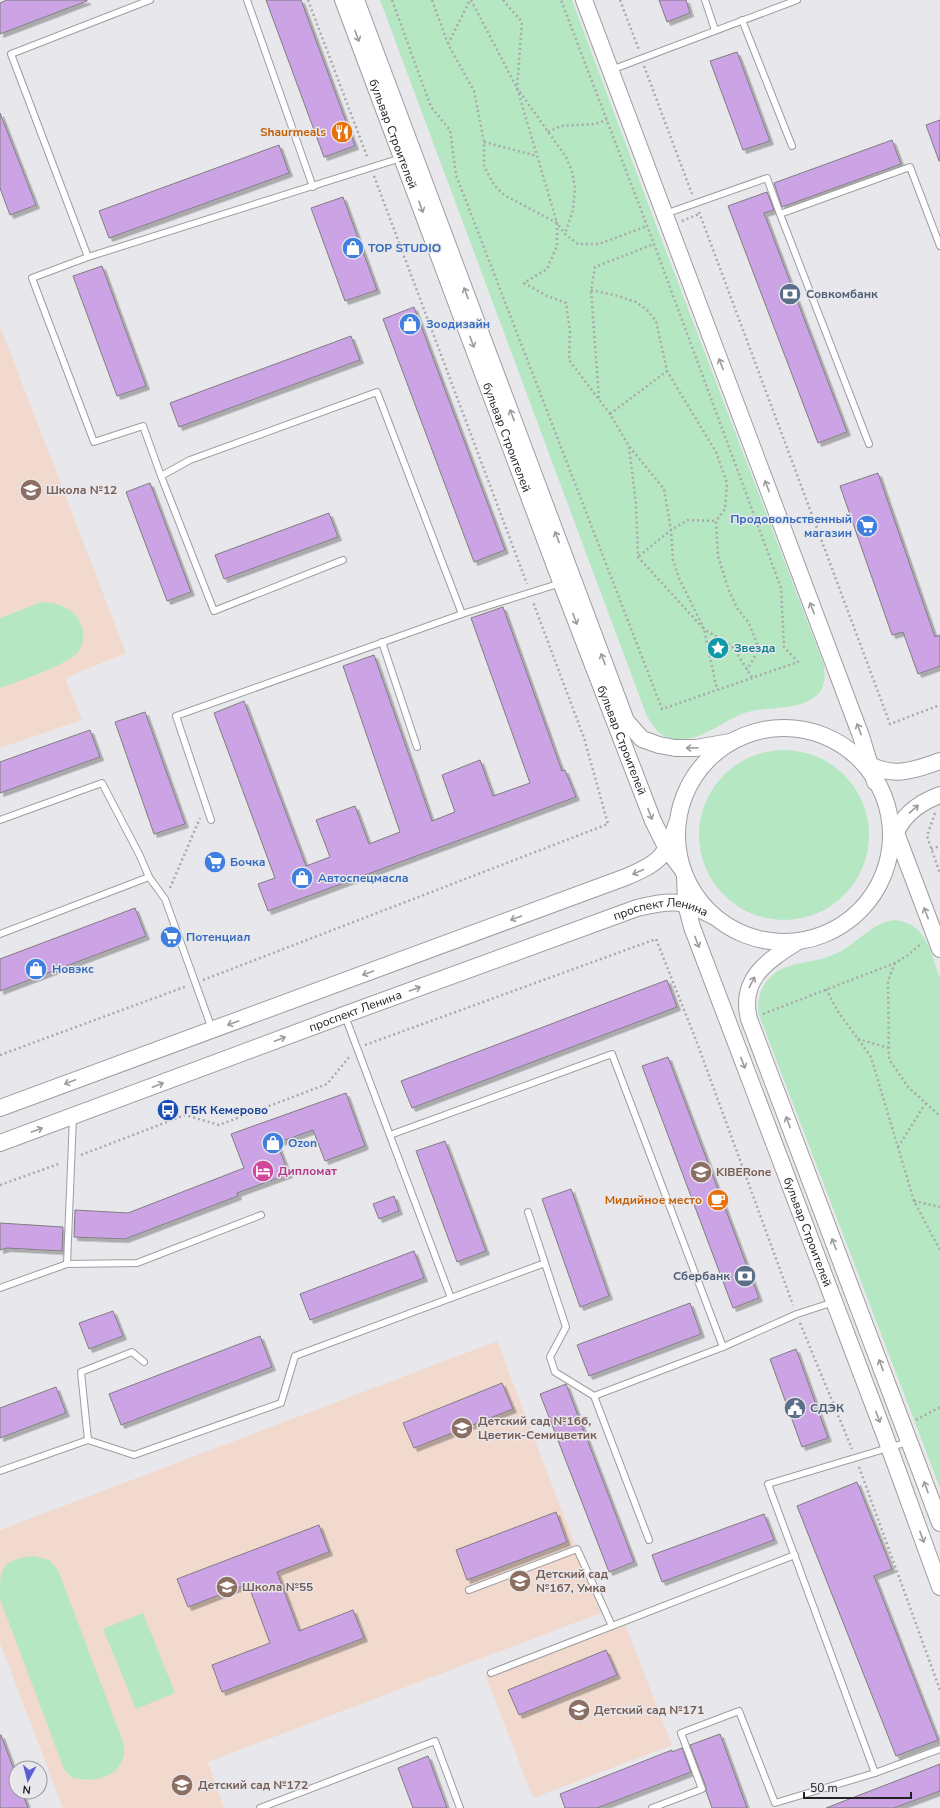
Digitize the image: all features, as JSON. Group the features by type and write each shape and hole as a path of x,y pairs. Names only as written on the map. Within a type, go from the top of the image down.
{"main road":[{"name":"бульвар Строителей","path":"343,0 561,582 653,821 668,849 684,872 686,904 692,927 890,1448 940,1587"},
{"name":"бульвар Строителей","path":"356,0 626,721 642,739 659,745 676,748 696,748 730,742"},
{"path":"584,0 610,70 671,218 861,736 875,782"},
{"path":"940,761 918,769 903,772 884,771 871,766 841,743 824,734 787,728 768,729 748,734 730,742 714,753 701,767 692,780 680,808 678,822 677,840 684,872 702,904 713,916 727,926 749,936 778,942 797,942 813,939 829,933 844,924 858,913 869,901 877,888 896,832 904,819 919,804 940,795"},
{"path":"854,754 875,782 881,793 940,949"},
{"path":"888,812 890,830 889,855"},
{"path":"0,1108 650,867 668,849 678,822"},
{"name":"проспект Ленина","path":"0,1143 637,908 665,902 686,904 713,916"},
{"name":"бульвар Строителей","path":"797,942 771,958 759,969 748,992 747,1011 940,1523"}],"lane":[{"path":"88,257 10,54 150,0"},
{"path":"247,0 313,187"},
{"path":"705,0 716,30"},
{"path":"610,70 797,0"},
{"path":"742,20 792,146"},
{"path":"343,560 214,611 143,426 94,442 32,278 88,257 403,158"},
{"path":"780,214 910,167 940,246"},
{"path":"671,218 696,204 767,178 868,444"},
{"path":"161,476 190,460 377,392 462,614"},
{"path":"211,820 176,716 462,614 561,582"},
{"path":"382,642 417,746"},
{"path":"0,820 102,783 149,877 165,899 212,1030"},
{"path":"0,934 149,877"},
{"path":"344,1015 451,1298"},
{"path":"390,1135 612,1054 723,1347"},
{"path":"67,1264 73,1117"},
{"path":"528,1212 566,1328 550,1357 555,1372 594,1396 649,1540"},
{"path":"0,1288 67,1264 137,1263 261,1215"},
{"path":"0,1471 88,1440 134,1455 281,1403 295,1356 545,1263"},
{"path":"594,1396 723,1347 797,1314 834,1302"},
{"path":"88,1440 81,1372 132,1352 144,1362"},
{"path":"875,1773 768,1484 796,1474 856,1458 910,1441"},
{"path":"468,1590 577,1549 612,1626"},
{"path":"490,1672 795,1555"},
{"path":"652,1808 702,1789 681,1733 739,1711 775,1803 875,1773 940,1749"},
{"path":"260,1808 435,1741 460,1808"}],"path":[{"path":"0,1055 196,982 608,824 584,738 308,0"},
{"path":"392,0 431,107 450,130 456,175 662,709 798,662 784,647 782,588 654,244 561,0"},
{"path":"432,0 448,44 474,91 484,142 484,166 494,185 504,195 557,223 565,234 578,244 599,244 647,226"},
{"path":"448,44 471,0"},
{"path":"471,0 517,88 566,156 572,171 575,188 573,210 565,234"},
{"path":"503,0 522,22 517,88 557,223 557,246 547,269 524,283 547,296 566,303 570,331 569,360 610,414 629,446 664,489 671,530 673,560 679,578 704,629 717,690"},
{"path":"620,0 890,724 940,705"},
{"path":"548,132 561,126 595,124 607,120"},
{"path":"484,142 537,156"},
{"path":"671,218 699,214"},
{"path":"599,399 591,290 595,267 654,244"},
{"path":"591,290 630,300 647,310 656,321 667,371 716,452 727,483 725,509 716,522 718,556 728,588 737,608 749,623 759,649 747,670"},
{"path":"610,414 667,371"},
{"path":"629,446 636,504 638,557 704,629 732,646 752,677"},
{"path":"638,557 671,530 688,520 716,522"},
{"path":"165,899 206,804"},
{"path":"936,811 927,836 940,874"},
{"path":"931,849 940,846"},
{"path":"0,1185 185,1115 219,1125 327,1084 357,1048 656,939 696,1040 797,1314 856,1458 940,1690"},
{"path":"759,1015 895,963 908,955 926,940"},
{"path":"895,963 888,981 889,1059 908,1087 940,1116"},
{"path":"826,989 837,1010 871,1057 914,1201 940,1250"},
{"path":"858,1038 889,1048"},
{"path":"898,1147 925,1104"},
{"path":"914,1201 940,1207"},
{"path":"915,1421 940,1407"}],"shaded area":[{"name":"Школа №12","path":"0,326 126,653 65,678 82,720 0,748"},
{"name":"Школа №55","path":"497,1341 601,1613 208,1762 224,1808 63,1808 48,1769 48,1760 45,1760 0,1643 0,1530"},
{"name":"Детский сад №171","path":"624,1621 672,1745 533,1798 485,1674"}],"green space":[{"path":"380,0 572,0 824,665 825,678 822,689 809,701 792,706 748,712 739,715 703,734 684,739 674,739 664,736 657,731 651,723 646,714"},
{"path":"42,602 63,606 72,611 79,620 82,628 83,638 81,647 76,654 61,664 0,688 0,618"},
{"path":"784,750 809,754 824,760 844,775 859,795 867,818 869,835 865,860 859,875 844,895 824,910 801,918 784,920 759,916 744,910 724,895 709,875 701,852 699,835 703,810 709,795 724,775 744,760 767,752"},
{"path":"896,920 907,923 921,934 930,950 940,978 940,1488 759,1015 758,1007 764,984 775,973 790,966 835,954 843,950 879,924"},
{"path":"34,1556 49,1560 58,1570 123,1742 123,1759 119,1766 107,1776 91,1780 73,1778 64,1769 0,1599 1,1580 4,1567 14,1560"},
{"path":"143,1613 175,1693 136,1709 103,1629"}],"building":[{"path":"7,0 87,1 0,34 0,3"},
{"path":"266,0 301,0 355,146 324,157"},
{"path":"659,0 686,0 690,13 667,22"},
{"path":"737,52 770,141 743,150 710,61"},
{"path":"0,113 36,205 10,215 0,188"},
{"path":"940,120 940,161 939,161 926,125"},
{"path":"892,140 901,164 782,207 774,183"},
{"path":"279,145 289,173 109,238 99,211"},
{"path":"767,192 774,210 764,213 847,432 818,443 728,206"},
{"path":"343,197 377,290 345,301 311,208"},
{"path":"102,266 146,386 117,396 73,276"},
{"path":"414,307 505,550 474,562 383,319"},
{"path":"351,336 360,360 179,427 170,403"},
{"path":"878,473 935,637 940,635 940,666 918,674 903,632 892,635 840,486"},
{"path":"150,483 191,592 167,601 126,492"},
{"path":"329,513 338,537 224,579 215,555"},
{"path":"503,607 562,771 565,770 576,797 268,911 258,884 275,878 214,713 244,701 306,866 330,857 316,820 355,806 369,844 400,832 343,666 374,655 432,821 455,812 442,775 480,760 493,796 530,783 471,618"},
{"path":"145,712 185,824 154,834 115,722"},
{"path":"90,730 100,757 0,793 0,762"},
{"path":"135,908 146,936 0,991 0,959"},
{"path":"667,980 677,1007 412,1108 401,1081"},
{"path":"668,1057 759,1298 733,1308 642,1066"},
{"path":"346,1093 365,1146 325,1161 313,1130 277,1143 289,1174 237,1193 238,1196 125,1239 74,1237 75,1210 128,1213 244,1168 231,1134"},
{"path":"445,1141 486,1251 457,1262 416,1151"},
{"path":"571,1189 609,1296 580,1307 542,1199"},
{"path":"394,1196 399,1211 379,1219 373,1204"},
{"path":"0,1223 63,1227 62,1251 7,1248 0,1250"},
{"path":"414,1251 424,1278 310,1320 300,1294"},
{"path":"690,1303 701,1334 589,1376 577,1345"},
{"path":"113,1311 123,1336 89,1349 79,1323"},
{"path":"260,1336 272,1367 121,1425 109,1394"},
{"path":"796,1349 828,1438 802,1447 770,1359"},
{"path":"502,1383 513,1409 414,1448 403,1423"},
{"path":"566,1384 634,1562 609,1572 540,1394"},
{"path":"56,1387 66,1413 0,1438 0,1408"},
{"path":"857,1482 892,1569 874,1576 938,1740 896,1756 797,1506"},
{"path":"556,1512 567,1542 467,1580 456,1550"},
{"path":"764,1514 774,1540 662,1582 652,1555"},
{"path":"319,1525 329,1552 277,1572 299,1631 353,1610 364,1638 222,1692 212,1665 270,1643 248,1584 188,1607 177,1579"},
{"path":"606,1650 617,1675 519,1715 508,1690"},
{"path":"720,1734 747,1808 712,1808 706,1787 690,1745"},
{"path":"1,1735 10,1760 8,1760 8,1800 25,1800 28,1808 0,1808"},
{"path":"682,1748 691,1772 597,1808 565,1808 560,1794 672,1750 672,1752"},
{"path":"428,1756 447,1808 413,1808 398,1768"},
{"path":"940,1764 940,1791 894,1808 826,1808"}],"place":[{"name":"Shaurmeals","path":"342,132"},
{"name":"TOP STUDIO","path":"353,248"},
{"name":"Совкомбанк","path":"790,294"},
{"name":"Зоодизайн","path":"410,324"},
{"name":"Школа №12","path":"31,490"},
{"name":"Продовольственный магазин","path":"867,526"},
{"name":"Звезда","path":"718,648"},
{"name":"Бочка","path":"215,862"},
{"name":"Автоспецмасла","path":"302,878"},
{"name":"Потенциал","path":"171,937"},
{"name":"Новэкс","path":"36,969"},
{"name":"ГБК Кемерово","path":"168,1110"},
{"name":"Ozon","path":"273,1143"},
{"name":"Дипломат","path":"263,1171"},
{"name":"KIBERone","path":"701,1172"},
{"name":"Мидийное место","path":"718,1200"},
{"name":"Сбербанк","path":"745,1276"},
{"name":"СДЭК","path":"795,1408"},
{"name":"Детский сад №166, Цветик-Семицветик","path":"462,1428"},
{"name":"Детский сад №167, Умка","path":"520,1581"},
{"name":"Школа №55","path":"227,1587"},
{"name":"Детский сад №171","path":"579,1710"},
{"name":"Детский сад №172","path":"182,1785"}]}
